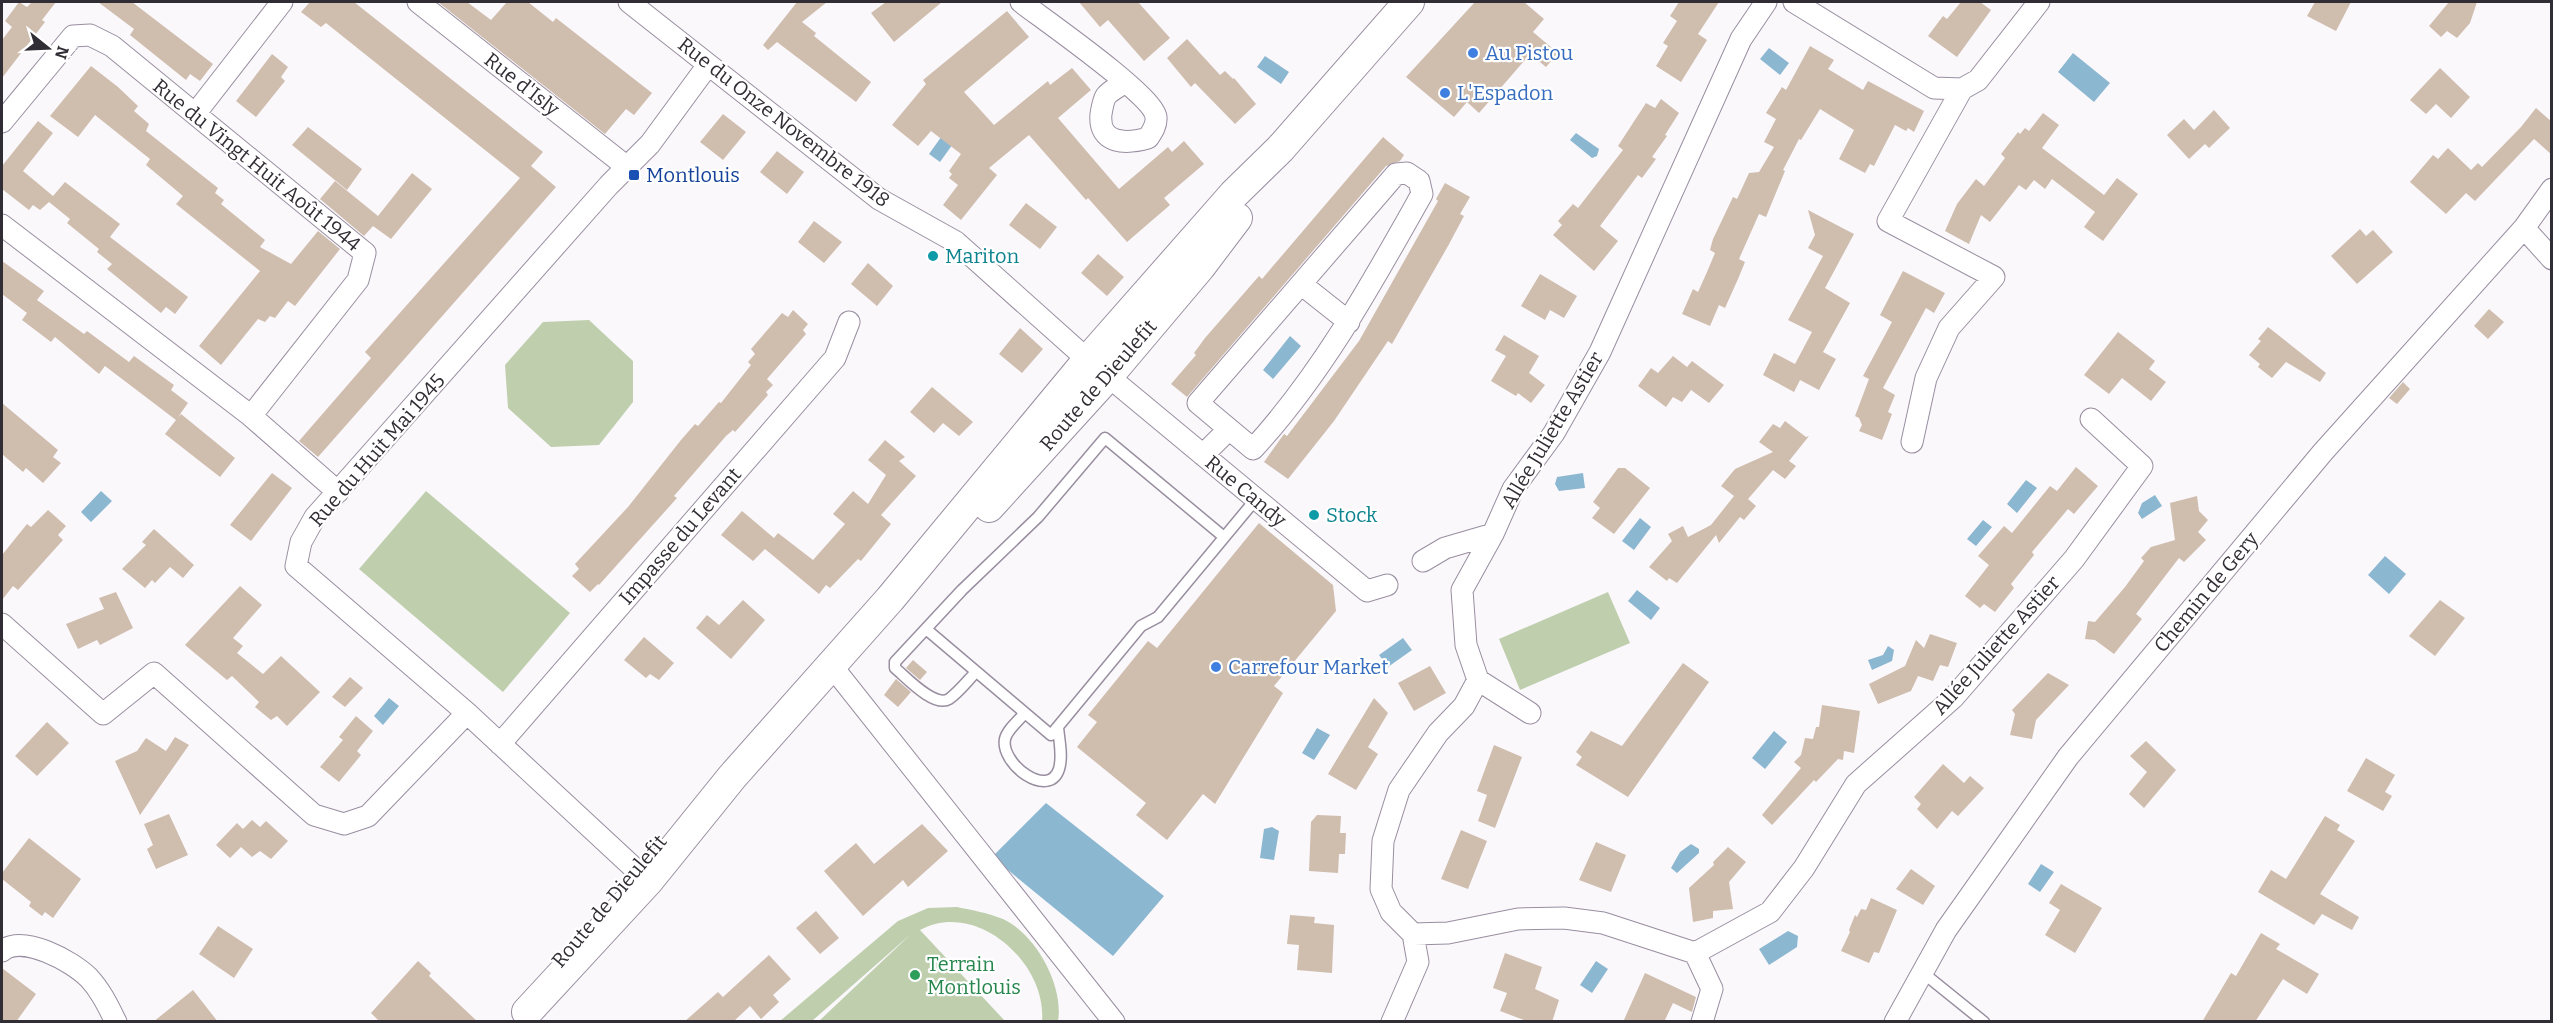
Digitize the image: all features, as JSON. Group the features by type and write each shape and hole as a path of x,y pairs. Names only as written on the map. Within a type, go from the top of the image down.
{"main road":[{"name":"Route de Dieulefit","path":"890,599 1005,491 1192,241 1234,194 1280,149 1409,2"},
{"name":"Route de Dieulefit","path":"524,1017 641,874 732,777 890,599 1059,394 1084,382 1200,267 1243,210 1280,149"}],"street":[{"path":"195,114 282,2"},
{"name":"Rue d'Isly","path":"417,2 627,167"},
{"name":"Rue du Onze Novembre 1918","path":"629,2 879,199 956,242 1098,368"},
{"path":"1021,2 1125,82"},
{"name":"Allée Juliette Astier","path":"1478,680 1466,645 1462,590 1493,534 1513,489 1554,433 1600,352 1741,39 1766,2"},
{"path":"1794,2 1934,88 1962,89"},
{"path":"1912,442 1926,378 1949,328 1994,277 1888,221 1962,89 1978,80 2039,2"},
{"name":"Rue du Vingt Huit Août 1944","path":"2,122 58,50 73,36 90,35 112,46 365,253 358,280 251,416"},
{"name":"Rue du Huit Mai 1945","path":"641,874 467,713 296,566 301,542 315,517 650,144 708,65"},
{"path":"1407,173 1419,181 1422,195 1349,322 1274,427 1253,450 1198,403 1396,174 1407,173"},
{"name":"Chemin de Gery","path":"1895,1022 1946,930 2068,757 2323,452 2524,228 2552,189"},
{"path":"2,225 251,416 338,492"},
{"path":"2524,228 2552,259"},
{"path":"1301,284 1349,322"},
{"name":"Impasse du Levant","path":"500,744 835,358 849,322"},
{"name":"Rue Candy","path":"1098,368 1367,591 1388,585"},
{"name":"Allée Juliette Astier","path":"1695,953 1770,912 1804,868 1856,784 1953,698 2074,559 2142,466 2091,419"},
{"path":"1203,456 1229,429"},
{"path":"1423,561 1445,548 1493,534"},
{"path":"2,624 103,714 154,674 314,815 344,824 368,816 467,713"},
{"path":"831,665 1114,1022"},
{"path":"1392,1022 1418,962 1413,934 1391,912 1381,889 1383,841 1399,790 1438,733 1464,706 1478,680 1530,713"},
{"path":"1413,934 1448,933 1518,919 1564,918 1603,923 1695,953 1712,989 1702,1022"},
{"path":"2,951 8,946 25,945 46,951 69,963 88,978 103,997 116,1022"}],"lane":[{"path":"976,672 948,699 940,701 928,696 895,668 895,662 1038,517 1105,438 1224,537"},
{"path":"926,629 1051,735 1141,626 1158,617 1256,499"},
{"path":"1025,713 1005,738 1005,748 1011,763 1038,781 1045,782 1053,779 1058,770 1060,749 1058,727"},
{"path":"1922,972 1984,1022"}],"green space":[{"path":"589,320 633,361 633,402 599,445 551,447 508,408 505,365 543,322"},
{"path":"426,491 570,613 503,692 359,569"},
{"path":"1608,592 1630,643 1520,690 1499,639"},
{"path":"957,907 1003,919 1026,936 1045,962 1052,977 1057,992 1058,1021 1042,1021 1040,999 1033,978 1004,942 985,930 963,923 942,923 920,930 1005,1021 819,1021 911,934 812,1021 780,1021 898,921 928,908"}],"water":[{"path":"1769,48 1789,63 1780,75 1760,59"},
{"path":"2073,53 2110,83 2094,102 2058,72"},
{"path":"1265,56 1289,72 1281,84 1257,67"},
{"path":"944,133 955,141 940,162 929,154"},
{"path":"1576,133 1599,149 1597,156 1592,158 1570,140"},
{"path":"1290,336 1301,346 1273,379 1263,370"},
{"path":"1583,473 1585,488 1559,491 1555,484 1557,477"},
{"path":"2026,480 2037,488 2017,513 2007,504"},
{"path":"101,491 112,501 91,522 81,512"},
{"path":"2155,495 2162,506 2142,519 2138,513 2142,503"},
{"path":"1640,518 1651,527 1634,550 1622,541"},
{"path":"1983,520 1992,527 1976,546 1967,539"},
{"path":"2385,556 2406,574 2389,594 2368,575"},
{"path":"1637,590 1660,608 1651,620 1628,601"},
{"path":"1403,638 1412,650 1388,667 1379,655"},
{"path":"1888,646 1894,650 1892,661 1872,670 1868,660 1883,655"},
{"path":"389,698 399,706 383,725 374,716"},
{"path":"1317,728 1330,735 1314,760 1302,753"},
{"path":"1774,731 1787,742 1765,769 1752,758"},
{"path":"1046,803 1164,896 1113,956 992,857"},
{"path":"1272,827 1279,831 1274,860 1260,858 1264,829"},
{"path":"1691,844 1699,849 1699,853 1677,873 1671,868 1680,852"},
{"path":"2041,864 2054,872 2040,892 2028,884"},
{"path":"1788,931 1798,936 1797,947 1769,965 1759,949"},
{"path":"1596,961 1608,969 1592,993 1580,985"}],"building":[{"path":"19,2 27,7 32,2 56,2 42,20 45,22 2,78 2,40 12,27 5,21"},
{"path":"98,2 132,2 213,64 200,81 190,74 186,80 130,35 134,29"},
{"path":"310,2 354,2 543,152 531,166 556,187 318,457 299,441 371,358 365,352 520,178 326,23 321,27 301,12"},
{"path":"438,2 467,2 491,20 507,2 528,2 553,22 556,18 652,93 634,115 626,109 605,134"},
{"path":"797,2 827,2 802,22 816,33 814,36 871,82 856,102 777,42 768,50 763,45"},
{"path":"886,2 942,2 894,42 871,13"},
{"path":"1079,2 1138,2 1170,38 1144,61 1108,20 1100,27"},
{"path":"1475,2 1524,2 1544,19 1533,32 1558,53 1546,67 1530,54 1479,113 1467,102 1454,117 1406,77"},
{"path":"1679,2 1719,2 1698,34 1707,40 1681,82 1656,66 1668,46 1663,43 1677,21 1670,16"},
{"path":"1961,2 1980,2 1991,10 1957,57 1928,36 1943,16 1947,19"},
{"path":"2315,2 2351,2 2336,31 2307,16"},
{"path":"2449,2 2477,2 2470,23 2457,38 2447,31 2441,37 2429,26"},
{"path":"1007,11 1029,37 964,92 994,125 1048,81 1050,85 1072,68 1091,90 1058,118 1119,189 1168,147 1172,152 1184,141 1204,164 1164,198 1170,205 1127,242 1088,198 1086,200 1029,135 989,168 997,175 961,220 943,205 958,185 949,178 952,174 949,171 961,154 931,131 918,146 892,125 926,84 923,80"},
{"path":"1187,39 1220,75 1225,71 1234,78 1256,104 1235,124 1195,83 1191,87 1167,58"},
{"path":"1810,46 1834,60 1828,69 1863,90 1868,81 1924,111 1914,132 1908,128 1906,131 1895,125 1874,166 1870,164 1865,173 1839,159 1854,130 1820,109 1801,140 1799,139 1783,170 1785,171 1766,217 1759,214 1739,259 1745,262 1738,279 1725,308 1719,305 1710,326 1682,314 1693,289 1698,292 1707,272 1715,253 1710,250 1713,239 1733,197 1737,199 1749,173 1759,172 1774,147 1764,142 1776,119 1766,113 1782,87 1786,90"},
{"path":"272,54 288,67 281,77 285,81 256,117 236,101"},
{"path":"91,66 138,106 134,111 149,124 146,131 218,188 215,193 224,200 221,204 265,240 260,247 291,264 318,231 340,249 295,306 288,301 275,318 270,316 265,322 258,319 221,365 199,346 260,271 176,204 183,196 146,165 150,159 95,115 78,137 50,116"},
{"path":"2440,68 2470,97 2451,118 2436,104 2426,114 2410,100"},
{"path":"1661,99 1679,113 1665,135 1667,136 1652,157 1656,159 1642,178 1638,175 1600,226 1618,241 1594,271 1553,235 1562,225 1558,221 1573,204 1578,208 1623,150 1618,146 1646,103 1655,108"},
{"path":"2536,108 2552,122 2552,155 2534,139 2475,201 2466,193 2446,214 2410,182 2433,155 2438,159 2448,148 2471,170 2478,163 2482,167"},
{"path":"2214,110 2230,128 2209,148 2205,144 2189,159 2167,135 2184,119 2194,130"},
{"path":"2043,113 2059,125 2042,148 2104,195 2117,178 2138,194 2103,241 2084,227 2095,212 2052,179 2045,189 2034,180 2026,190 2019,185 1990,222 1981,215 1969,244 1945,231 1957,204 1976,179 1984,186 2005,158 2001,154 2018,132 2020,134 2025,128 2029,131"},
{"path":"723,114 746,132 723,160 700,142"},
{"path":"38,121 53,133 23,171 53,196 65,182 120,224 110,237 188,297 175,314 166,307 161,313 107,269 112,264 97,252 99,249 67,223 70,219 49,202 40,210 33,205 29,210 2,189 2,166"},
{"path":"308,127 362,169 347,190 292,145"},
{"path":"1383,137 1404,155 1400,161 1386,166 1187,397 1171,384 1196,355 1194,353 1205,338 1259,276 1262,279"},
{"path":"777,151 804,172 787,194 760,172"},
{"path":"412,173 432,189 391,239 373,226 364,236 320,199 335,181 378,216"},
{"path":"1445,183 1470,197 1460,214 1464,216 1392,344 1388,341 1334,421 1288,479 1264,462 1284,434 1287,436 1359,341 1438,201 1436,199"},
{"path":"1026,203 1057,227 1040,249 1009,225"},
{"path":"1808,210 1854,234 1825,288 1850,303 1823,352 1836,359 1819,390 1800,380 1794,392 1763,375 1774,353 1795,364 1812,332 1788,320 1823,256 1808,248 1815,235"},
{"path":"814,221 842,242 824,263 798,242"},
{"path":"2360,229 2366,236 2373,230 2393,252 2357,284 2331,256"},
{"path":"1098,254 1124,277 1107,296 1081,273"},
{"path":"2,261 44,291 37,300 84,334 87,331 129,362 134,356 174,385 171,390 188,403 178,417 181,414 235,458 220,477 165,434 176,420 105,366 99,374 55,337 51,342 22,320 27,313 2,294"},
{"path":"868,263 893,286 877,306 851,284"},
{"path":"1903,271 1945,293 1934,313 1926,308 1883,388 1895,395 1888,412 1892,414 1882,440 1859,431 1862,425 1859,418 1855,416 1869,379 1863,376 1892,322 1880,315"},
{"path":"1540,274 1577,296 1564,318 1550,310 1545,320 1521,306"},
{"path":"2489,309 2504,322 2488,339 2474,326"},
{"path":"793,310 808,324 803,330 806,334 767,379 773,385 766,392 768,395 735,432 733,430 726,436 674,496 677,498 599,585 590,592 572,576 579,569 575,564 628,507 695,424 698,426 719,402 721,403 751,365 748,362 755,354 751,349 782,313 788,317"},
{"path":"2268,327 2326,373 2320,382 2286,362 2272,378 2258,367 2260,364 2249,355 2261,341 2258,339"},
{"path":"1020,328 1043,349 1022,373 999,354"},
{"path":"2118,332 2155,361 2149,369 2166,382 2151,401 2122,378 2109,394 2084,375"},
{"path":"1504,335 1539,356 1529,373 1545,385 1531,403 1518,393 1516,396 1491,381 1506,356 1495,350"},
{"path":"1673,356 1687,367 1692,361 1724,385 1709,403 1691,390 1682,402 1673,397 1666,407 1638,386 1651,368 1658,373"},
{"path":"2403,382 2410,389 2397,404 2389,398"},
{"path":"932,387 973,422 959,436 943,423 934,433 910,412"},
{"path":"2,403 58,450 53,457 61,463 43,483 26,468 23,472 2,454"},
{"path":"1785,421 1806,437 1809,436 1789,461 1796,466 1785,479 1773,470 1748,499 1756,506 1744,520 1740,517 1719,543 1716,535 1677,583 1669,578 1667,581 1649,567 1672,541 1668,534 1683,526 1688,537 1711,525 1734,496 1721,486 1735,469 1773,452 1759,442 1773,424 1780,428"},
{"path":"885,440 905,457 899,461 916,476 881,515 891,524 861,561 858,559 830,588 826,585 819,594 765,549 753,561 721,535 742,511 774,538 778,533 813,560 845,524 833,514 853,491 868,504 886,475 868,460"},
{"path":"2076,467 2098,486 2074,514 2068,509 2032,552 2034,555 2011,584 2014,588 1995,612 1984,604 1980,608 1965,596 1989,565 1978,556 2004,526 2012,533 2050,486 2057,491"},
{"path":"1618,468 1625,468 1650,488 1614,534 1592,518 1600,508 1593,502"},
{"path":"272,473 292,488 251,541 230,525"},
{"path":"2197,496 2199,511 2208,520 2198,532 2206,540 2184,562 2179,558 2136,614 2142,619 2114,654 2095,640 2085,639 2088,621 2095,622 2125,587 2144,561 2141,558 2151,547 2175,540 2170,503"},
{"path":"48,510 66,526 58,535 63,540 18,590 13,586 2,600 2,555 27,524 31,527"},
{"name":"Carrefour Market","path":"1259,523 1333,585 1336,611 1274,686 1283,693 1215,804 1203,794 1167,840 1136,815 1146,803 1077,747 1097,722 1088,715 1148,641 1157,648"},
{"path":"154,529 194,565 183,578 170,567 155,583 152,580 145,588 122,569 146,545 142,542"},
{"path":"240,586 262,605 233,638 243,646 237,653 263,674 281,656 320,692 287,726 277,716 271,720 255,707 259,702 232,676 227,680 185,645"},
{"path":"116,592 133,628 100,645 97,640 78,649 66,624 104,609 99,598"},
{"path":"743,600 765,620 731,659 696,628 707,615 719,625"},
{"path":"2440,600 2465,618 2435,656 2409,636"},
{"path":"1930,634 1957,643 1948,667 1940,665 1933,681 1918,676 1911,691 1878,704 1869,684 1905,666 1916,640 1924,648"},
{"path":"644,637 674,663 659,680 650,674 646,678 624,660"},
{"path":"913,660 927,672 920,680 906,668"},
{"path":"1683,663 1709,682 1628,797 1576,765 1582,757 1576,752 1591,731 1622,746"},
{"path":"1430,666 1446,693 1414,711 1398,683"},
{"path":"2048,673 2069,685 2036,720 2032,739 2010,735 2015,714 2012,710"},
{"path":"350,677 363,688 345,707 332,697"},
{"path":"896,679 911,692 898,707 884,695"},
{"path":"1374,698 1388,713 1368,747 1378,754 1356,790 1328,774"},
{"path":"1822,705 1860,711 1854,753 1844,751 1843,760 1838,759 1816,782 1814,780 1772,825 1762,815 1801,768 1794,762 1801,755 1805,738 1813,739 1816,727 1819,727"},
{"path":"356,716 373,731 357,751 361,755 339,782 320,767 343,740 339,737"},
{"path":"47,722 69,743 37,776 15,756"},
{"path":"175,737 189,745 140,815 115,761 137,751 146,738 166,751"},
{"path":"2146,741 2176,770 2144,808 2129,794 2147,772 2130,756"},
{"path":"1494,745 1522,757 1495,828 1478,821 1487,795 1477,791"},
{"path":"2366,758 2395,775 2385,792 2392,796 2383,811 2347,791"},
{"path":"1943,764 1964,783 1970,776 1984,788 1958,816 1952,811 1937,829 1917,809 1921,804 1914,797"},
{"path":"169,814 188,855 156,869 147,849 153,845 144,824"},
{"path":"1317,815 1341,816 1340,833 1346,833 1345,854 1339,854 1338,873 1309,871 1311,822"},
{"path":"2325,816 2340,825 2337,830 2355,841 2320,894 2359,917 2352,930 2322,914 2314,925 2258,892 2271,870 2286,879"},
{"path":"252,820 260,827 266,821 288,841 271,859 260,851 252,857 241,847 230,858 216,845 237,823 243,829"},
{"path":"922,824 948,851 908,887 903,880 863,916 824,871 856,843 874,864"},
{"path":"1461,830 1487,841 1468,889 1441,879"},
{"path":"29,838 81,879 53,918 45,912 42,916 29,906 31,902 2,879 2,873"},
{"path":"1596,842 1626,855 1611,892 1579,880"},
{"path":"1728,847 1746,862 1729,882 1733,909 1713,911 1713,918 1693,922 1689,888 1714,865 1713,862"},
{"path":"1911,869 1935,886 1923,905 1896,889"},
{"path":"2061,884 2102,908 2075,953 2045,935 2060,910 2049,903"},
{"path":"1871,898 1897,910 1879,953 1874,952 1869,963 1841,951 1855,915 1857,917 1861,909 1866,910"},
{"path":"816,911 839,938 820,954 796,928"},
{"path":"1290,915 1315,917 1314,923 1334,925 1332,973 1297,970 1299,945 1287,944"},
{"path":"218,926 253,949 234,978 199,954"},
{"path":"2261,933 2280,944 2276,949 2319,974 2307,994 2283,979 2255,1022 2202,1022 2231,973 2236,976"},
{"path":"1505,953 1542,967 1535,989 1559,1000 1552,1022 1529,1022 1500,1011 1507,993 1493,988"},
{"path":"769,955 791,979 773,995 779,1002 761,1019 750,1006 733,1022 684,1022 718,992 723,997"},
{"path":"418,961 431,973 429,976 478,1022 380,1022 371,1013"},
{"path":"2,968 36,994 16,1022 2,1022"},
{"path":"1645,973 1696,997 1692,1012 1673,1003 1664,1022 1623,1022"},
{"path":"193,990 218,1022 153,1022"}],"place":[{"name":"Au Pistou","path":"1473,53"},
{"name":"L'Espadon","path":"1445,93"},
{"name":"Montlouis","path":"634,175"},
{"name":"Mariton","path":"933,256"},
{"name":"Stock","path":"1314,515"},
{"name":"Carrefour Market","path":"1216,667"},
{"name":"Terrain Montlouis","path":"915,975"}]}
